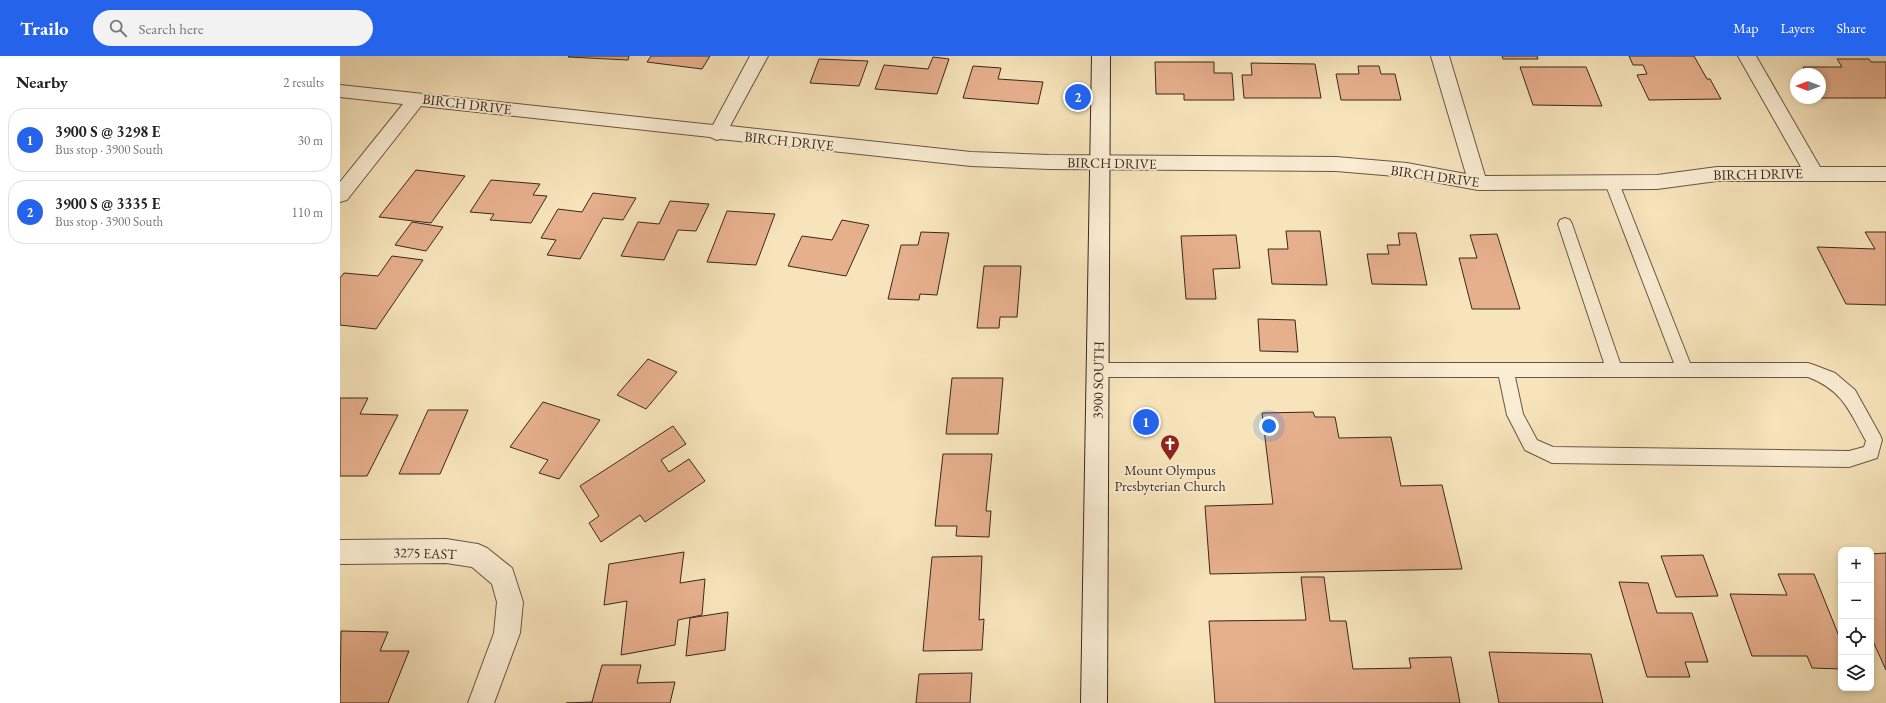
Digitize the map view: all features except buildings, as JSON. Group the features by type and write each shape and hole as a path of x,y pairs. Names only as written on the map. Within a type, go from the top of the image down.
{"street":[{"path":"717,133 759,56"},
{"name":"3900 SOUTH","path":"1094,703 1101,56"},
{"path":"1440,56 1478,183"},
{"path":"1747,56 1814,173"},
{"name":"BIRCH DRIVE","path":"340,91 717,133 971,159 1100,162 1336,164 1408,170 1478,183 1657,182 1717,174 1886,174"},
{"path":"340,195 417,99"},
{"name":"3275 EAST","path":"340,552 446,551 478,556 503,578 510,602 507,633 481,703"}],"lane":[{"path":"1612,183 1685,370"},
{"path":"1565,224 1614,370"},
{"path":"1098,370 1505,370 1808,370 1829,378 1849,395 1874,440 1871,453 1848,459 1552,455 1531,445 1516,415 1505,370"}],"place":[{"name":"3900 S @ 3335 E","path":"1078,97"},
{"name":"3900 S @ 3298 E","path":"1146,422"},
{"name":"Mount Olympus Presbyterian Church","path":"1170,461"}]}
